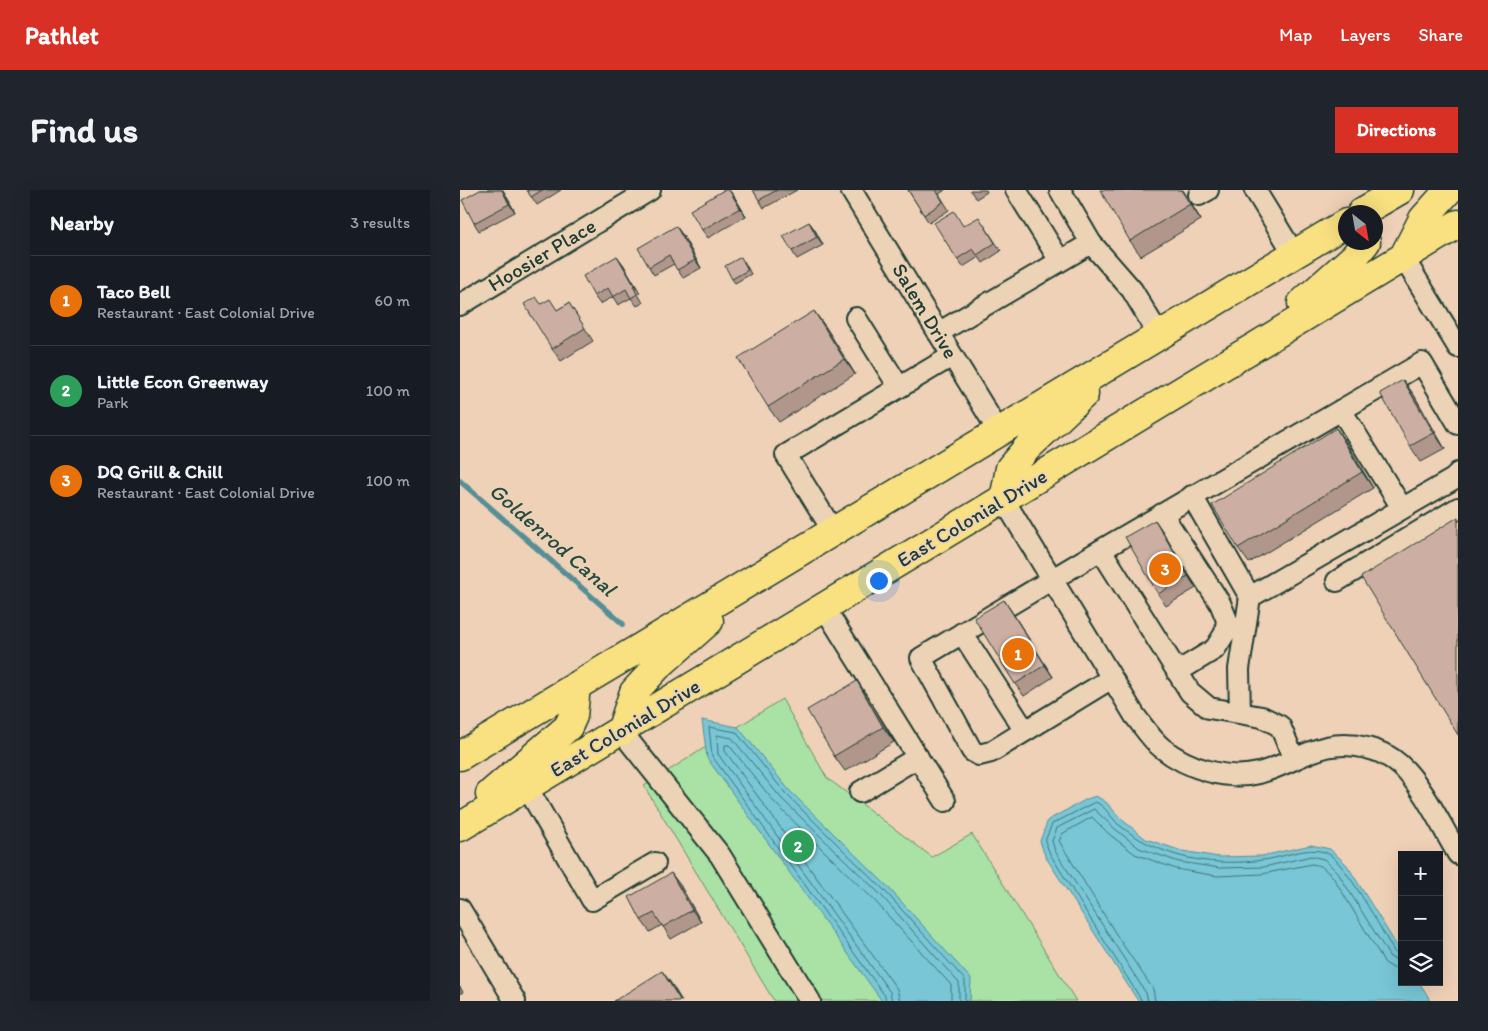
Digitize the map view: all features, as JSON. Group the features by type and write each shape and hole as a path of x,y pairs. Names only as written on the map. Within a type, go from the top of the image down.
{"highway":[{"path":"1403,257 1423,219 1449,190"},
{"name":"East Colonial Drive","path":"460,827 522,779 621,731 1458,224"},
{"path":"460,756 1338,228"},
{"path":"1257,345 1360,250"},
{"path":"1004,500 1010,468 1028,447 1123,357"},
{"path":"621,731 634,692 657,667 700,628 795,554"},
{"path":"460,818 522,779 568,727 573,716 576,686"}],"street":[{"name":"Hoosier Place","path":"460,305 650,190"},
{"name":"Salem Drive","path":"851,190 998,432"},
{"path":"1016,190 1060,261"},
{"path":"1060,190 1091,242 1132,290 1160,335"},
{"path":"1255,190 1294,254"},
{"path":"938,333 1091,242"},
{"path":"1403,257 1458,346"},
{"path":"856,318 899,387"},
{"path":"834,531 786,455 952,356"},
{"path":"1112,678 991,752 979,755 972,751 921,658 1192,496 1422,363 1455,413"},
{"path":"1341,410 1402,508"},
{"path":"1250,597 1455,478 1458,473"},
{"path":"1192,496 1250,597 1244,623 1239,669 1240,713"},
{"path":"1004,500 1135,716 1162,748 1190,765 1222,774 1258,773 1325,746 1352,744 1382,752 1401,766 1419,789 1458,854"},
{"path":"1337,581 1458,508"},
{"path":"1162,514 1220,604 1227,620 1225,633 1215,648 1177,672"},
{"path":"1101,550 1190,692 1208,708 1262,717 1280,726 1294,759"},
{"path":"824,607 945,801"},
{"path":"962,633 1025,731"},
{"path":"621,731 720,855 810,1001"},
{"path":"860,792 918,757"},
{"path":"522,779 592,900 655,863"},
{"path":"460,909 515,1001"}],"green space":[{"path":"782,699 827,778 932,857 972,834 1076,1001 774,1001 644,786"}],"water":[{"path":"702,720 738,727 789,790 888,887 971,979 970,1001 882,1001 707,758"},
{"path":"1096,796 1106,802 1121,819 1146,839 1182,851 1219,857 1262,856 1311,845 1330,849 1347,865 1398,948 1398,986 1422,986 1431,1001 1138,1001 1045,856 1040,841 1048,820"}],"building":[{"path":"480,190 502,190 509,204 474,223 462,200"},
{"path":"527,190 542,190 531,197"},
{"path":"724,190 729,190 740,208 702,230 690,210"},
{"path":"753,190 777,190 759,200"},
{"path":"908,190 936,190 943,202 924,215"},
{"path":"1100,190 1181,190 1190,204 1130,241"},
{"path":"954,211 963,226 979,217 995,243 977,255 973,249 957,259 934,223"},
{"path":"809,222 817,237 792,251 783,236"},
{"path":"676,226 695,260 677,270 669,255 649,267 638,248"},
{"path":"617,256 634,285 637,294 631,298 626,289 613,297 608,288 594,296 583,276"},
{"path":"741,257 748,270 732,279 725,266"},
{"path":"536,297 541,304 550,299 557,310 569,303 585,328 552,349 524,304"},
{"path":"814,311 844,359 768,407 738,358"},
{"path":"1403,380 1434,433 1410,446 1380,393"},
{"path":"1336,428 1362,472 1238,548 1212,505"},
{"path":"1458,517 1458,735 1361,577"},
{"path":"1155,520 1188,576 1158,594 1125,537"},
{"path":"1004,600 1045,665 1015,684 974,618"},
{"path":"857,681 883,727 834,756 807,710"},
{"path":"671,873 692,910 663,927 654,913 641,920 629,897"},
{"path":"662,971 680,1000 614,1001"}],"waterway":[{"name":"Goldenrod Canal","path":"460,481 623,624"}],"place":[{"name":"DQ Grill & Chill","path":"1165,569"},
{"name":"Taco Bell","path":"1018,654"},
{"name":"Little Econ Greenway","path":"798,846"}]}
